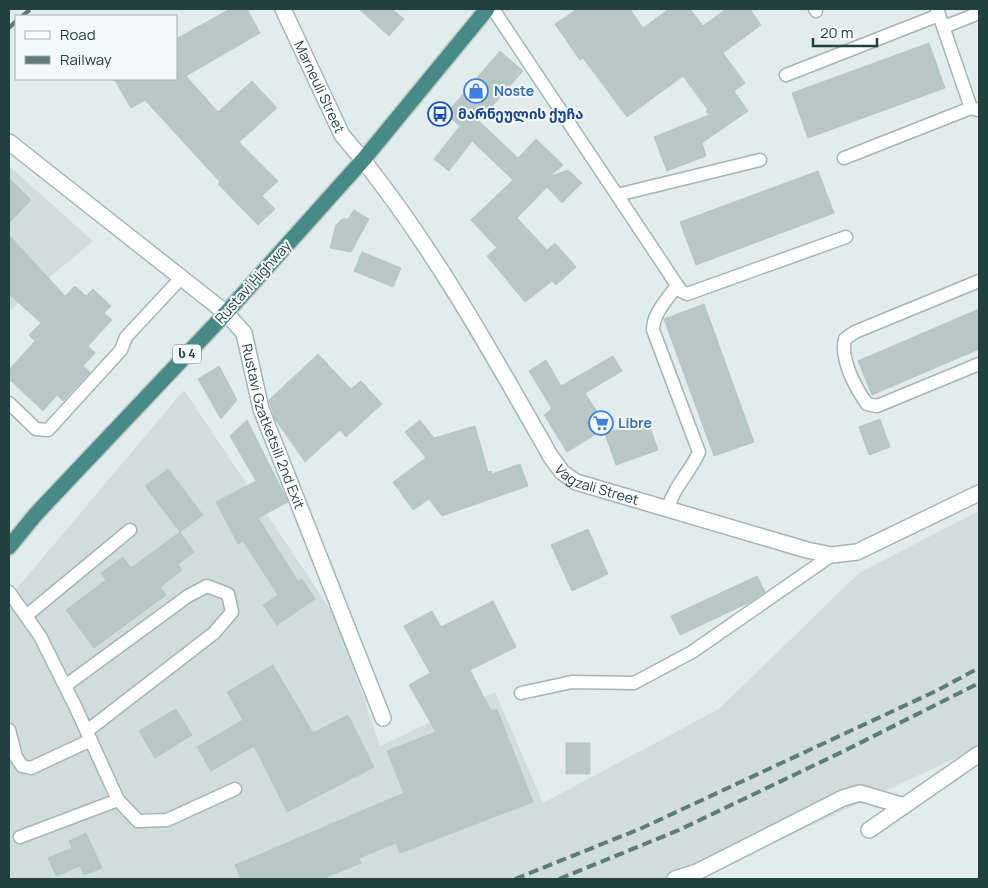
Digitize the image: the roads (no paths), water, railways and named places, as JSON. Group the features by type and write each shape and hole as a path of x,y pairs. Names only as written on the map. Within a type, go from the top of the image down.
{"highway":[{"name":"Rustavi Highway","path":"9,547 36,514 226,313 363,160 487,9"}],"street":[{"name":"Marneuli Street","path":"283,9 342,135 363,160"},
{"name":"Rustavi Gzatketsili 2nd Exit","path":"9,142 226,313 244,333 261,409 383,718"},
{"name":"Vagzali Street","path":"363,160 384,187 460,297 551,457 562,472 576,482 807,550 832,555 857,552 979,493"},
{"path":"869,830 979,754"},
{"path":"675,879 697,872 843,798 860,793 904,806"}],"lane":[{"path":"492,9 677,285 687,294 846,237"},
{"path":"786,75 940,17 979,12"},
{"path":"844,158 975,109 940,17"},
{"path":"617,195 760,160"},
{"path":"9,403 36,429 48,430 122,350 126,336 181,278"},
{"path":"979,281 856,332 845,339 842,349 858,391 867,404 877,406 979,364"},
{"path":"668,509 676,486 687,473 699,452 653,330 653,322 677,285"},
{"path":"26,616 130,530"},
{"path":"521,693 572,682 634,684 692,652 832,555"},
{"path":"9,730 16,757 22,766 30,768 89,735 214,633 232,612 228,594 207,586 188,596 66,686"},
{"path":"9,592 40,636 66,686 118,800 138,821 167,820 234,788"},
{"path":"20,837 118,800"}],"railway":[{"path":"23,15 31,9"},
{"path":"9,28 15,22"},
{"path":"515,879 642,828 936,691 979,668"},
{"path":"559,879 679,830 844,751 979,683"}],"place":[{"name":"Noste","path":"476,91"},
{"name":"მარნეულის ქუჩა","path":"440,114"},
{"name":"Libre","path":"601,423"}]}
